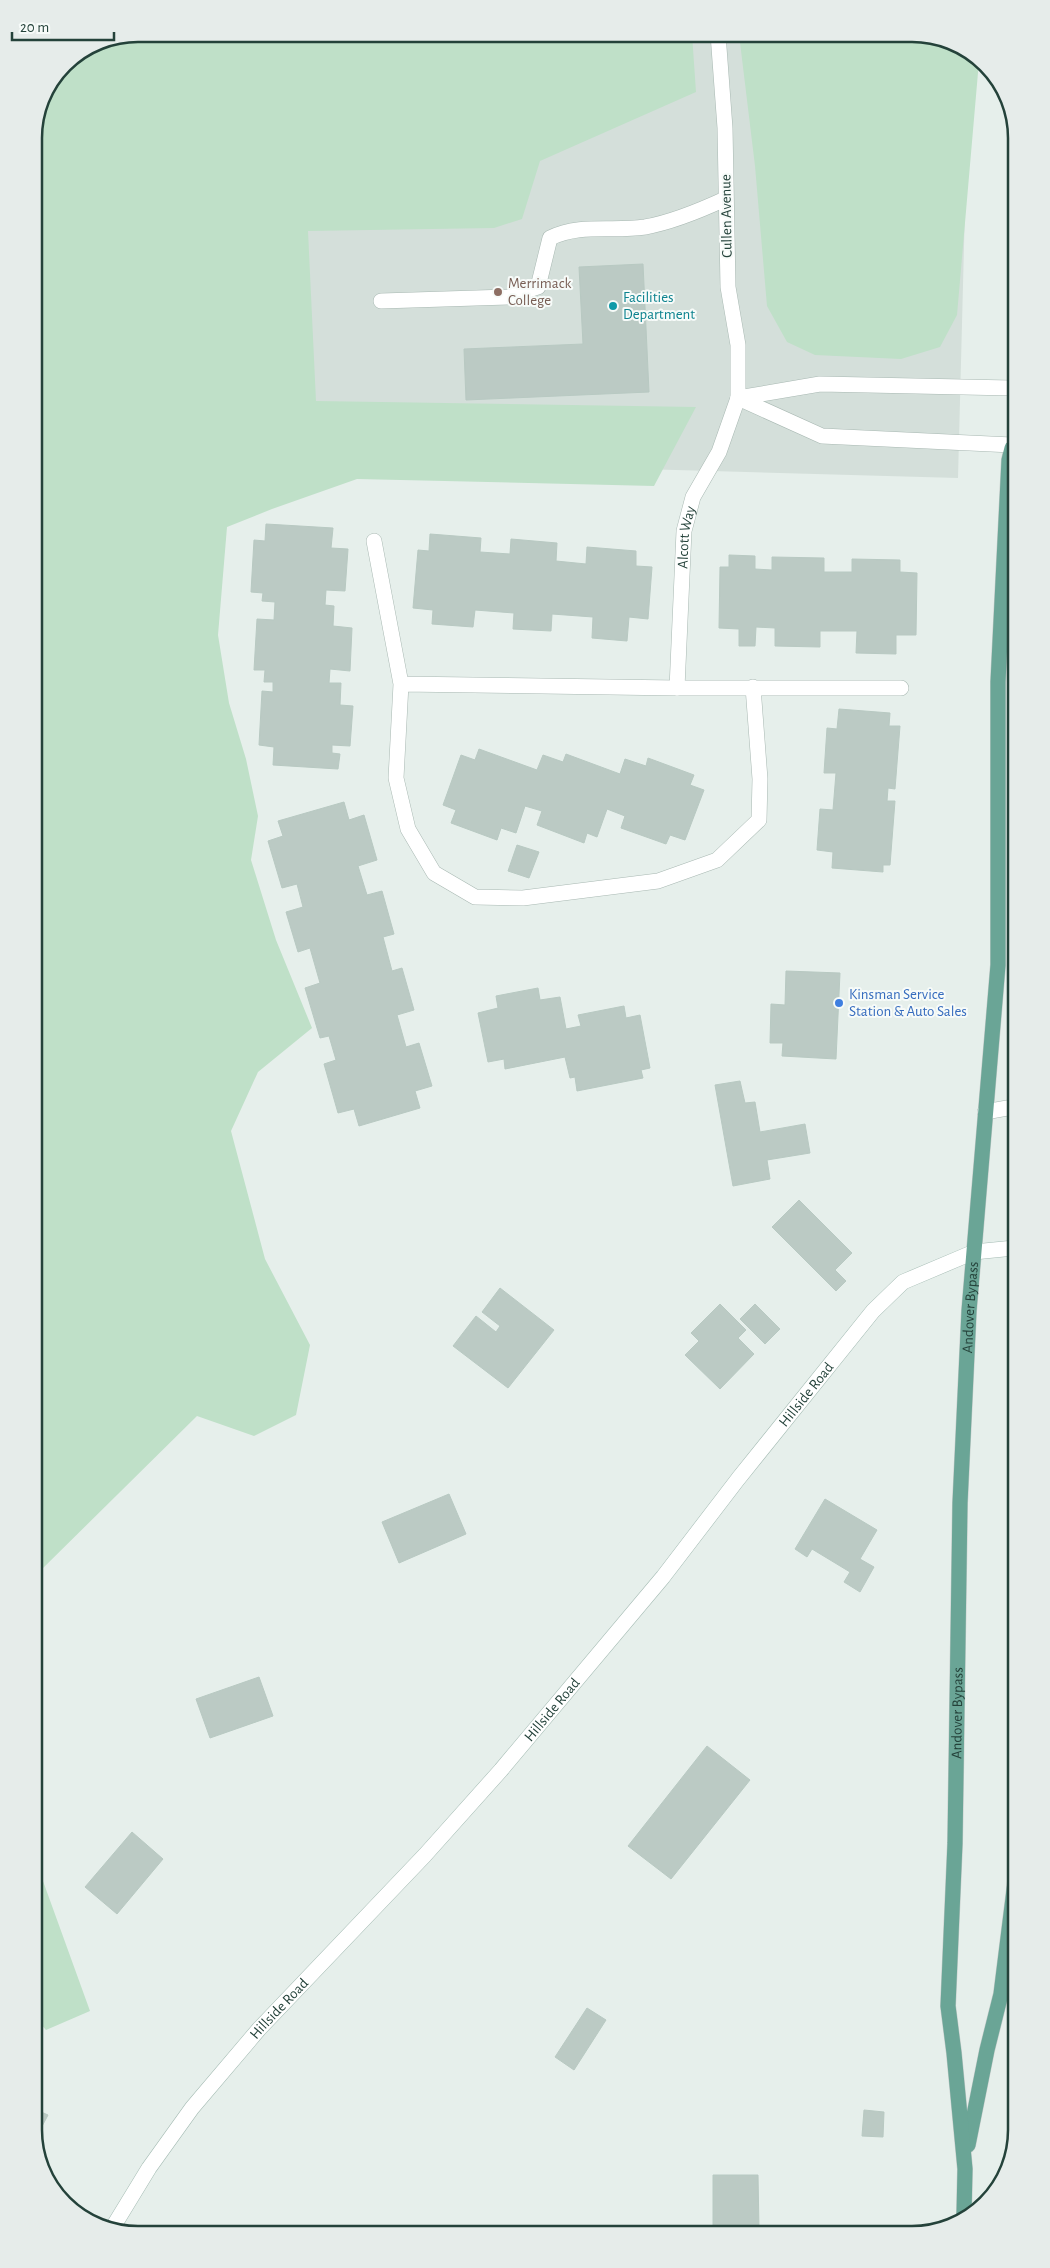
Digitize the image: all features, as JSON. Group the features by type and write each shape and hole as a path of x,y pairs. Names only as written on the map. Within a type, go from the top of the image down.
{"main road":[{"name":"Andover Bypass","path":"964,2210 965,2169 948,2006 955,1824 960,1503 969,1311 998,965 998,682 1008,514"},
{"name":"Andover Bypass","path":"965,2169 985,2059 1001,1994 1008,1938"}],"street":[{"name":"Cullen Avenue","path":"719,43 725,128 728,286 738,345 738,398"},
{"path":"381,301 508,297 538,287 550,238 566,230 644,227 690,215 725,199"},
{"path":"738,398 820,384 1008,388"},
{"path":"738,398 822,436 1008,447"},
{"name":"Alcott Way","path":"677,688 684,531 693,497 719,452 738,398"},
{"path":"374,541 401,684 396,778 408,829 434,873 475,896 523,898 658,881 717,860 759,820 760,779 753,688"},
{"path":"401,684 677,688 902,688"},
{"path":"985,1112 1008,1108"},
{"name":"Hillside Road","path":"115,2222 150,2168 192,2108 260,2029 425,1855 502,1770 663,1577 738,1479 873,1311 903,1282 974,1252 1008,1249"}],"shaded area":[{"name":"Merrimack College","path":"139,42 924,43 948,50 969,61 958,478 43,452 43,126 52,96 66,75 91,55 114,46"}],"green space":[{"path":"126,43 693,43 696,92 540,161 522,219 494,228 308,231 316,401 696,407 654,486 357,479 227,527 218,635 229,703 246,759 258,816 251,860 276,940 312,1028 258,1072 231,1131 265,1259 310,1345 296,1415 254,1436 197,1416 42,1569 43,126 52,96 62,80 75,66 96,52"},
{"path":"740,43 924,43 948,50 970,62 978,70 957,315 940,347 901,359 815,355 787,342 767,306 755,166"},
{"path":"42,1879 90,2011 46,2030 42,2025"}],"building":[{"name":"Facilities Department","path":"643,264 649,392 466,400 464,349 583,344 579,267"},
{"path":"266,524 333,528 331,548 348,549 345,591 326,590 325,605 334,606 333,626 352,628 350,671 330,669 329,683 341,683 340,705 353,706 350,746 332,745 332,753 340,754 338,769 273,765 274,747 259,745 262,691 273,692 273,682 264,682 265,670 254,670 257,619 274,620 275,602 262,601 263,593 251,592 254,540 265,541"},
{"path":"430,534 481,538 480,552 510,554 511,539 557,543 556,561 586,564 587,547 636,551 636,566 652,567 648,619 629,617 627,641 592,638 593,617 552,614 551,631 513,629 514,613 475,610 473,627 432,624 433,610 413,608 418,550 429,551"},
{"path":"729,555 755,556 755,569 772,570 772,557 824,558 824,572 852,572 852,559 900,560 900,572 917,573 916,635 896,635 896,654 856,653 857,631 820,631 820,647 775,646 775,628 756,627 755,646 739,646 739,629 719,628 720,567 729,567"},
{"path":"839,709 890,713 889,726 900,726 895,789 888,788 887,801 895,801 890,865 883,865 883,872 832,868 833,852 817,850 820,809 833,810 836,773 824,773 827,728 837,729"},
{"path":"479,749 537,770 543,755 563,762 566,754 620,774 625,759 646,766 648,758 694,775 690,785 704,790 685,840 670,835 666,844 621,828 625,816 607,809 597,837 587,833 584,843 537,825 542,811 525,806 516,833 501,828 497,840 451,823 456,810 443,805 461,755 475,760"},
{"path":"344,802 349,820 364,815 377,860 358,866 367,895 382,891 394,934 383,937 392,971 402,968 414,1010 397,1015 406,1047 419,1043 432,1086 415,1091 420,1108 359,1126 354,1109 338,1113 324,1064 336,1060 329,1036 320,1038 305,988 320,983 310,948 298,952 286,912 303,907 297,884 282,888 268,841 283,836 278,821"},
{"path":"517,845 539,852 529,878 508,871"},
{"path":"786,971 840,973 836,1059 782,1056 783,1043 770,1043 771,1004 785,1005"},
{"path":"538,988 540,1000 560,997 566,1029 581,1026 578,1015 624,1006 626,1018 640,1015 650,1068 641,1070 643,1078 577,1091 575,1077 570,1078 565,1057 505,1069 504,1059 488,1062 478,1013 498,1008 496,996"},
{"path":"740,1081 745,1103 755,1102 760,1132 805,1124 810,1153 767,1160 770,1179 733,1186 715,1085"},
{"path":"799,1200 852,1253 835,1270 846,1281 836,1291 772,1227"},
{"path":"500,1288 554,1330 508,1388 453,1346 476,1316 496,1332 500,1326 482,1312"},
{"path":"720,1304 746,1330 738,1338 754,1354 720,1389 685,1355 699,1341 691,1333"},
{"path":"755,1304 780,1329 765,1344 740,1319"},
{"path":"449,1494 466,1534 399,1563 382,1522"},
{"path":"825,1499 877,1530 860,1559 874,1567 860,1592 844,1582 850,1572 812,1549 807,1557 795,1549"},
{"path":"259,1677 273,1716 210,1738 196,1699"},
{"path":"707,1746 750,1780 671,1879 628,1846"},
{"path":"132,1832 163,1859 117,1914 85,1887"},
{"path":"587,2008 606,2020 574,2070 555,2057"},
{"path":"864,2110 884,2112 883,2137 862,2136"},
{"path":"42,2112 48,2115 42,2126"},
{"path":"713,2175 758,2175 759,2226 713,2226"}],"place":[{"name":"Merrimack College","path":"498,292"},
{"name":"Facilities Department","path":"613,306"},
{"name":"Kinsman Service Station & Auto Sales","path":"839,1003"}]}
